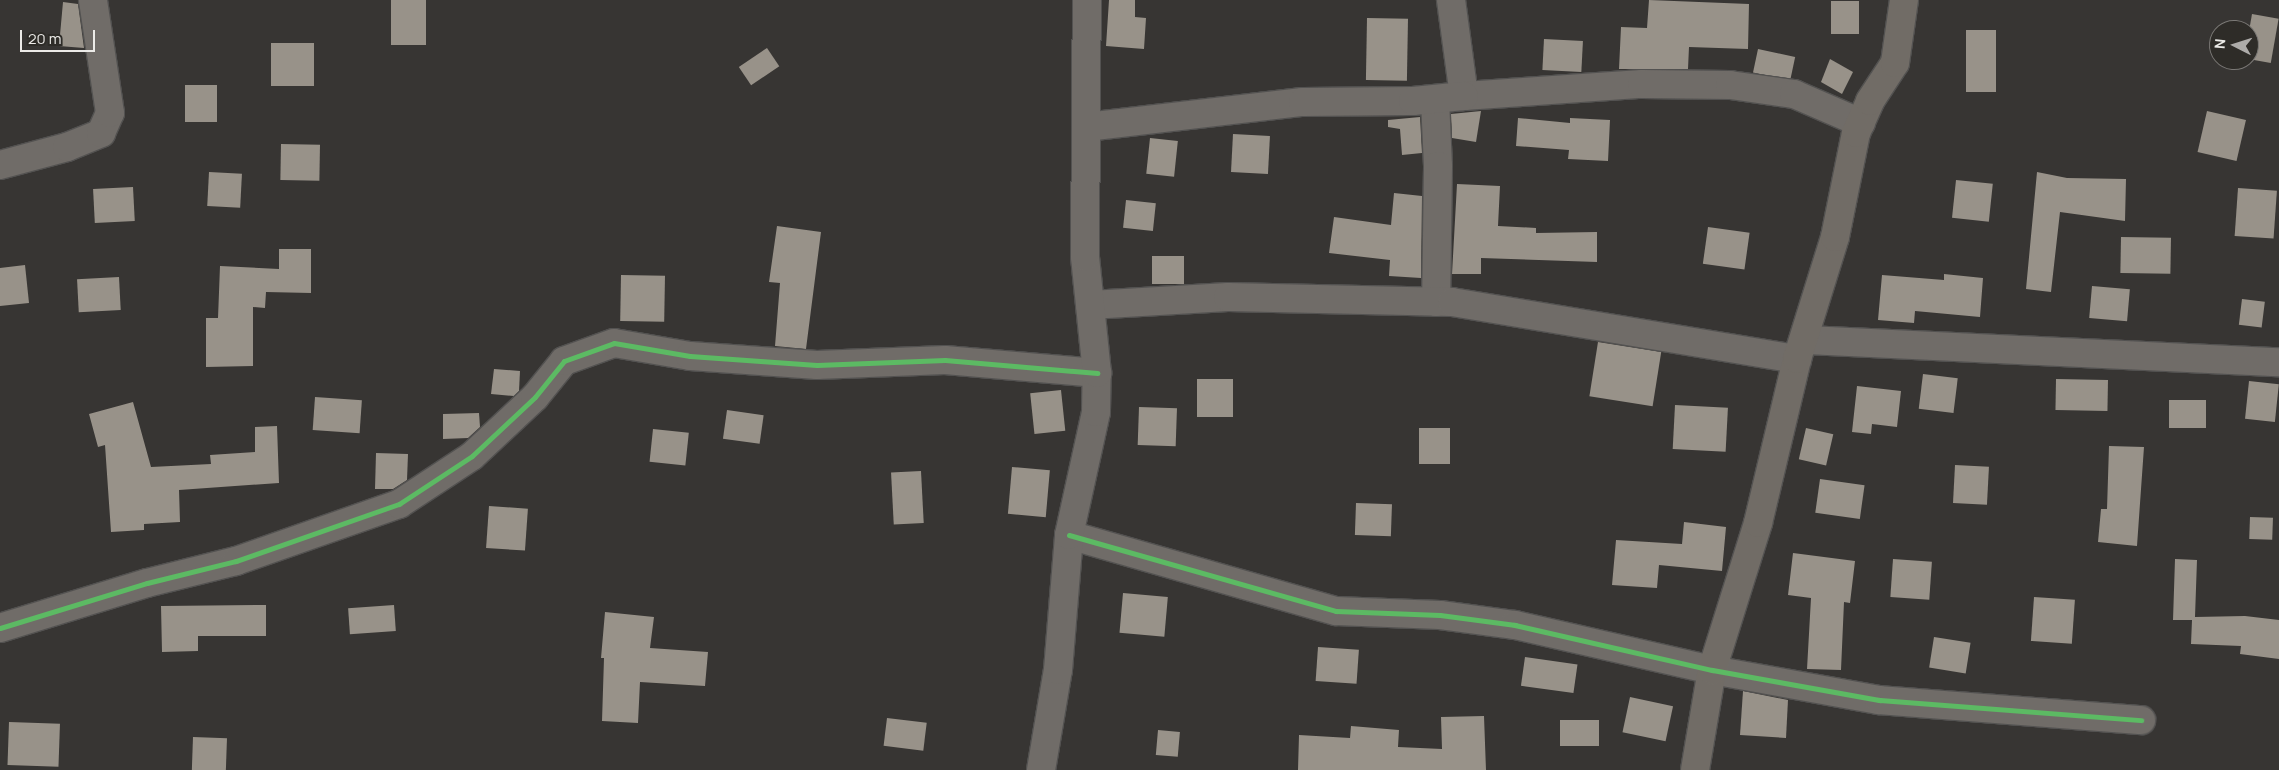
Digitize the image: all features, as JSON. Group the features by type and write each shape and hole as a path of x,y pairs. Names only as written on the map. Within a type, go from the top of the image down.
{"main road":[{"path":"1695,770 1712,670 1758,523 1801,349 1835,236 1861,123 1870,101 1895,63 1904,0"}],"street":[{"path":"0,165 67,147 101,133 110,113 93,0"},
{"path":"1041,770 1058,670 1069,535 1096,412 1097,373 1085,257 1088,0"},
{"path":"1450,0 1464,96"},
{"path":"1086,127 1303,102 1435,100 1464,96 1642,84 1730,85 1794,94 1861,123"},
{"path":"1435,100 1438,166 1436,302"},
{"path":"1090,304 1228,297 1436,302 1801,349 2279,362"},
{"path":"0,628 253,555 399,504 472,456 534,397 564,361 614,343 690,356 817,365 945,360 1097,373"},
{"path":"1069,535 1336,611 1440,615 1515,625 1712,670 1878,700 2141,720"}],"building":[{"path":"391,0 426,0 426,45 391,45"},
{"path":"1109,0 1135,0 1135,17 1146,18 1144,49 1106,46"},
{"path":"1649,0 1749,4 1748,49 1689,47 1688,69 1619,69 1621,27 1647,28"},
{"path":"1831,1 1859,1 1859,34 1831,34"},
{"path":"63,2 78,4 84,48 59,46"},
{"path":"2252,14 2279,19 2271,63 2259,61 2259,20 2251,20"},
{"path":"1367,18 1408,19 1407,81 1366,80"},
{"path":"1966,30 1996,30 1996,92 1966,92"},
{"path":"1544,39 1583,41 1581,72 1542,70"},
{"path":"271,43 314,43 314,86 271,86"},
{"path":"767,48 779,66 751,85 739,67"},
{"path":"1758,49 1795,57 1790,80 1753,72"},
{"path":"1830,59 1853,72 1842,94 1821,82"},
{"path":"185,85 217,85 217,122 185,122"},
{"path":"1481,111 1476,142 1452,138 1451,114"},
{"path":"2207,111 2246,120 2237,161 2198,152"},
{"path":"1420,117 1422,153 1402,155 1400,129 1388,127 1388,120"},
{"path":"1518,118 1570,123 1570,118 1610,120 1608,161 1568,159 1569,150 1516,146"},
{"path":"1233,134 1270,136 1268,174 1231,172"},
{"path":"1150,138 1178,141 1174,177 1146,174"},
{"path":"281,144 320,145 319,181 280,180"},
{"path":"209,172 242,174 240,208 207,206"},
{"path":"2037,172 2067,178 2126,179 2125,221 2060,212 2051,292 2026,289"},
{"path":"1956,180 1993,184 1989,222 1952,218"},
{"path":"1457,184 1500,186 1498,226 1536,228 1536,233 1597,232 1597,262 1481,258 1481,274 1452,274"},
{"path":"133,187 135,221 95,223 93,189"},
{"path":"2238,188 2277,191 2274,239 2235,236"},
{"path":"1394,193 1422,196 1421,278 1389,276 1390,260 1329,253 1334,217 1391,225"},
{"path":"1126,200 1156,203 1153,231 1123,228"},
{"path":"777,226 821,232 806,349 775,346 780,283 769,282"},
{"path":"1708,227 1750,233 1744,269 1703,264"},
{"path":"2121,237 2171,238 2170,274 2120,273"},
{"path":"279,249 311,249 311,293 266,292 265,308 253,307 253,366 206,367 206,318 218,318 220,266 279,269"},
{"path":"1152,256 1184,256 1184,284 1152,284"},
{"path":"25,265 29,303 0,306 0,268"},
{"path":"1944,274 1983,278 1980,317 1915,311 1914,323 1878,320 1882,275 1944,280"},
{"path":"621,275 665,276 664,322 620,321"},
{"path":"119,277 121,310 79,312 77,279"},
{"path":"2092,286 2130,289 2127,321 2089,318"},
{"path":"2242,299 2265,302 2262,328 2239,325"},
{"path":"1598,342 1661,352 1653,406 1589,396"},
{"path":"494,369 520,371 519,391 514,396 491,394"},
{"path":"1923,374 1958,378 1953,413 1919,409"},
{"path":"1197,379 1233,379 1233,417 1197,417"},
{"path":"2056,379 2108,380 2107,411 2055,410"},
{"path":"2249,381 2279,384 2275,422 2245,419"},
{"path":"1857,386 1901,391 1897,427 1872,424 1871,434 1852,432"},
{"path":"1061,390 1065,431 1034,434 1030,393"},
{"path":"315,397 362,400 360,433 313,430"},
{"path":"2169,400 2206,400 2206,428 2169,428"},
{"path":"133,402 151,467 211,464 210,455 255,452 255,427 277,426 279,483 179,490 180,522 144,524 144,530 111,532 105,445 98,447 89,414"},
{"path":"1675,405 1728,408 1726,452 1673,449"},
{"path":"1139,407 1177,408 1176,446 1138,445"},
{"path":"727,410 764,415 760,444 723,439"},
{"path":"479,413 480,427 468,438 443,439 443,414"},
{"path":"1419,428 1450,428 1450,464 1419,464"},
{"path":"1806,428 1833,434 1826,465 1799,459"},
{"path":"653,429 689,433 685,466 650,462"},
{"path":"2109,446 2144,447 2137,546 2098,542 2101,509 2107,509"},
{"path":"376,453 408,454 407,480 393,489 375,489"},
{"path":"1955,465 1989,467 1987,505 1953,503"},
{"path":"1012,467 1050,470 1046,517 1008,514"},
{"path":"921,471 924,523 894,524 891,473"},
{"path":"1820,479 1865,485 1860,519 1815,513"},
{"path":"1356,503 1392,504 1391,536 1355,535"},
{"path":"489,506 528,509 525,551 486,548"},
{"path":"2250,517 2273,518 2272,540 2249,539"},
{"path":"1684,522 1726,527 1722,571 1659,565 1657,588 1612,585 1616,540 1682,544"},
{"path":"1793,553 1855,561 1850,603 1844,602 1841,670 1807,669 1811,598 1788,595"},
{"path":"1893,559 1932,562 1929,600 1890,597"},
{"path":"2175,559 2197,560 2195,617 2245,616 2279,620 2279,659 2240,654 2241,646 2191,644 2192,620 2173,620"},
{"path":"1123,593 1168,597 1164,637 1120,633"},
{"path":"2034,597 2075,600 2072,644 2031,641"},
{"path":"266,605 266,636 198,636 198,651 162,652 161,606"},
{"path":"394,605 396,631 350,634 348,608"},
{"path":"605,612 654,617 650,648 708,652 705,686 640,682 638,723 602,721 604,658 601,658"},
{"path":"1934,637 1971,643 1966,673 1929,668"},
{"path":"1318,647 1359,650 1357,684 1316,681"},
{"path":"1525,657 1577,664 1573,693 1521,686"},
{"path":"1743,691 1788,700 1786,738 1740,735"},
{"path":"1630,697 1673,706 1666,741 1623,732"},
{"path":"1484,716 1486,770 1298,770 1299,735 1350,738 1351,726 1399,730 1398,747 1442,749 1441,717"},
{"path":"887,718 927,723 923,751 884,746"},
{"path":"1560,720 1599,720 1599,746 1560,746"},
{"path":"9,722 60,724 58,767 7,765"},
{"path":"1158,730 1180,732 1178,757 1156,755"},
{"path":"193,737 227,738 226,770 192,770"}],"cycle path":[{"path":"0,628 147,583 236,561 399,504 472,456 535,397 564,361 614,343 690,356 817,365 945,360 1097,373"},
{"path":"1069,535 1336,611 1440,615 1515,625 1712,670 1879,700 2141,720"}]}
